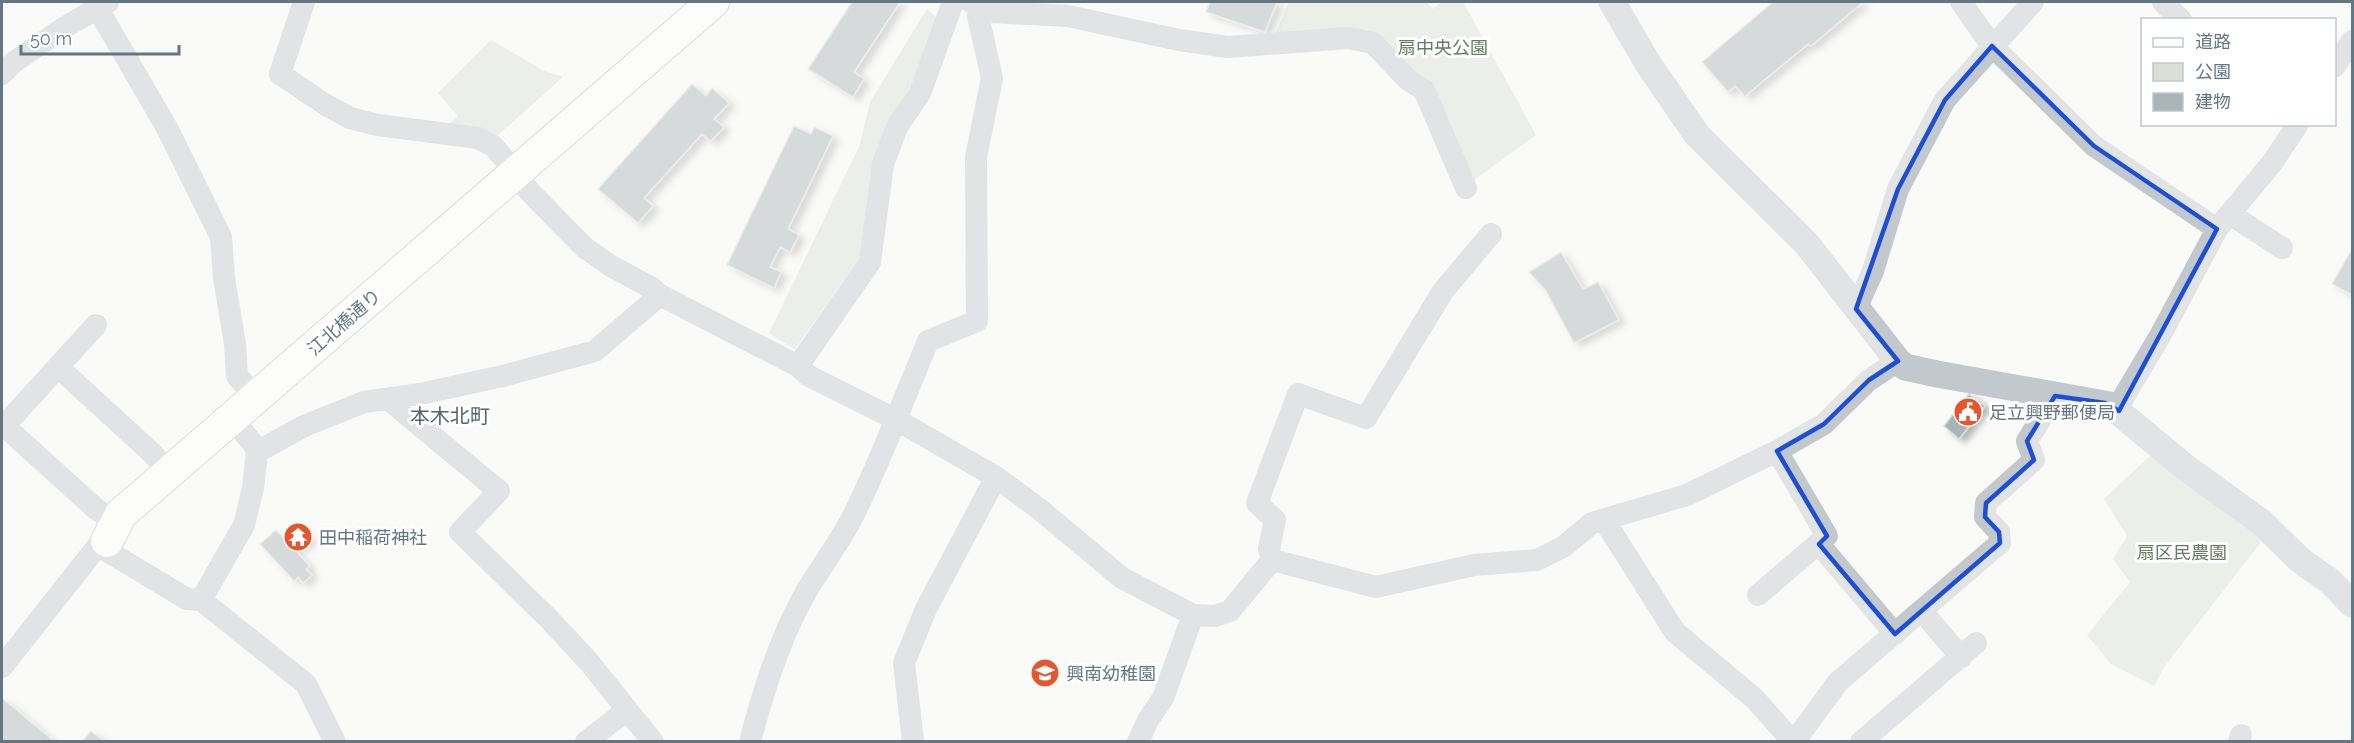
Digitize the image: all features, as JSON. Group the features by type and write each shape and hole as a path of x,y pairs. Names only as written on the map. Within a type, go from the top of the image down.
{"main road":[{"name":"江北橋通り","path":"112,532 121,514 424,254 700,6"}],"street":[{"path":"303,2 280,74 350,118 378,125 478,138 494,146 529,191 585,248 611,266 652,288 660,295 798,366 809,376 895,419 996,477 1038,508 1122,578 1193,615 1215,616 1230,611 1272,560"},
{"path":"798,366 870,262 883,164 897,127 920,93 953,2"},
{"path":"1612,2 1647,62 1697,135 1806,243 1856,309 1905,367 2055,396 2105,403 2119,411 2185,467 2261,522 2300,560 2331,582 2352,604"},
{"path":"1961,2 1992,46 2094,146 2224,222 2282,248"},
{"path":"1856,309 1873,271 1898,189 1946,100 2033,2"},
{"path":"2163,2 2179,18"},
{"path":"977,3 990,12 1068,16 1179,40 1228,47 1348,38 1373,42 1408,80 1424,90 1466,188"},
{"path":"750,741 759,707 786,635 806,592 839,544 859,505 928,341 977,321 976,157 992,78 977,3"},
{"path":"2,74 14,62 65,27 103,5 221,237 237,376 256,397"},
{"path":"2341,69 2352,41"},
{"path":"2119,411 2123,398 2224,222 2272,163 2297,126"},
{"path":"1272,560 1269,549 1275,520 1257,503 1298,394 1366,418 1443,291 1491,234"},
{"path":"257,452 304,426 364,402 389,400 507,375 596,351 660,295"},
{"path":"96,325 3,425 96,509 112,532 109,552 188,599 201,600 306,684 335,741"},
{"path":"1272,560 1376,587 1474,565 1537,560 1563,547 1592,523 1687,495 1778,451 1824,424 1869,380 1898,361"},
{"path":"58,367 153,454 170,473"},
{"path":"1604,519 1674,632 1755,699 1793,741 1838,682 2000,543 1999,532 1985,517 1986,503 2034,460 2027,441 2055,396"},
{"path":"389,400 499,491 460,532 549,619 589,662 652,741"},
{"path":"201,600 244,525 253,488 257,452 232,418"},
{"path":"1758,595 1827,536 1778,451"},
{"path":"912,741 904,663 926,609 996,477"},
{"name":"江北橋通り","path":"2,667 96,548 112,532"},
{"path":"1819,544 1895,634"},
{"path":"1861,741 1969,650 1922,611"},
{"path":"1138,741 1148,720 1163,698 1193,615"},
{"path":"586,741 627,710"}],"highlighted area":[{"path":"1992,46 2094,146 2217,229 2119,411 2105,403 2055,396 2027,441 2034,460 1986,503 1985,517 1999,532 2000,543 1895,634 1819,544 1827,536 1777,451 1824,424 1869,380 1898,361 1856,309 1898,189 1945,100"}],"green space":[{"name":"扇中央公園","path":"1289,2 1426,2 1433,9 1441,2 1463,2 1536,135 1470,183 1376,35 1275,35"},
{"path":"927,9 937,18 911,85 884,130 860,257 795,349 769,333 859,147 870,102"},
{"path":"491,40 544,71 563,77 496,137 449,124 458,116 438,93"},
{"name":"扇区民農園","path":"2151,455 2246,526 2261,542 2164,667 2154,686 2111,664 2087,635 2130,582 2113,559 2127,536 2104,499"}],"building":[{"path":"852,2 900,2 854,72 864,79 853,97 808,69"},
{"path":"1210,2 1277,2 1265,32 1206,12"},
{"path":"1773,2 1863,2 1811,46 1808,44 1745,96 1735,86 1728,92 1702,62"},
{"path":"692,84 706,96 712,88 729,103 714,119 724,127 711,141 702,134 644,198 653,206 638,223 598,189"},
{"path":"794,126 811,134 814,127 833,136 788,229 799,235 790,252 780,247 770,267 781,272 774,288 727,265"},
{"path":"2352,249 2352,295 2332,284"},
{"path":"1561,252 1583,289 1598,282 1619,320 1574,343 1546,291 1529,272"},
{"path":"1969,394 1985,406 1959,439 1944,426"},
{"path":"296,527 312,538 299,549 287,535"},
{"path":"276,530 310,566 306,569 312,575 303,583 298,577 294,581 260,544"},
{"path":"2,698 55,742 2,742"},
{"path":"91,731 105,742 82,742"}],"place":[{"name":"足立興野郵便局","path":"1968,412"},
{"name":"田中稲荷神社","path":"298,537"},
{"name":"興南幼稚園","path":"1045,673"}],"district":[{"name":"本木北町","path":"450,416"}]}
